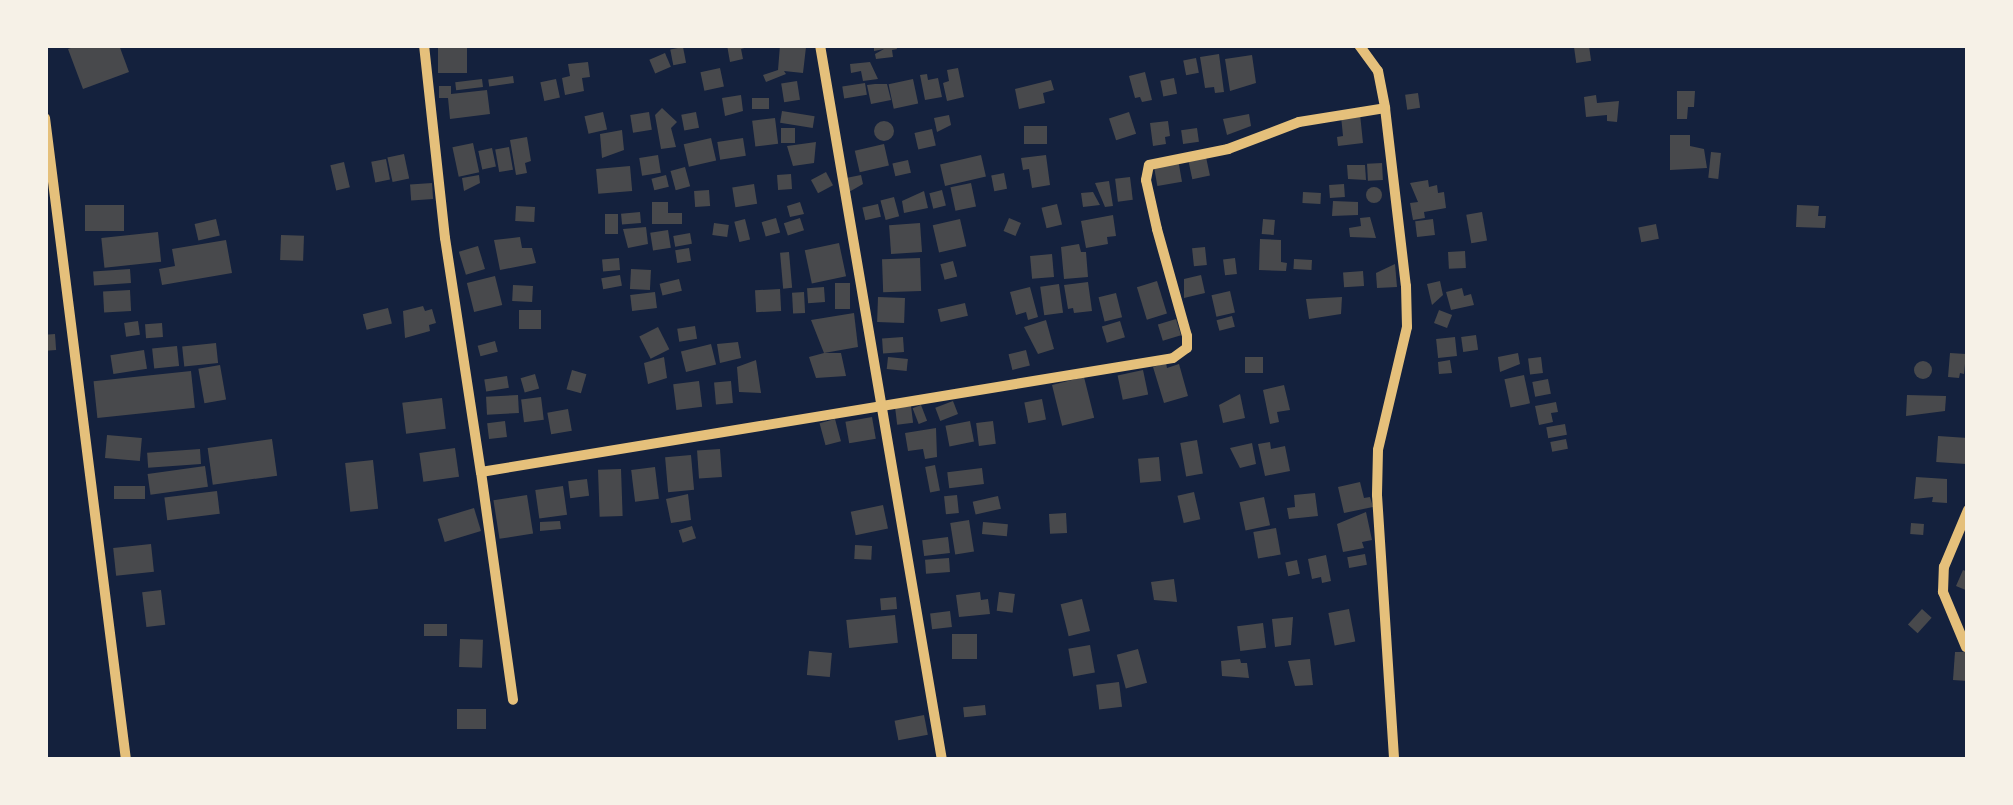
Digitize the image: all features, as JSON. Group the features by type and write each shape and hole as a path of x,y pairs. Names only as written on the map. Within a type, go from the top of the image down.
{"street":[{"path":"424,45 445,238 513,700"},
{"path":"820,45 942,760"},
{"path":"1359,45 1378,72 1385,108 1407,326 1378,450 1377,495 1394,760"},
{"path":"481,472 1157,362 1183,354 1187,336 1153,213 1146,180 1148,165 1228,149 1298,122 1385,108"},
{"path":"45,118 126,760"},
{"path":"1966,647 1943,592 1944,567 1968,510"}],"building":[{"path":"79,45 119,45 129,72 83,89 68,49"},
{"path":"438,45 467,45 467,73 438,73"},
{"path":"727,45 751,46 741,49 743,59 730,62"},
{"path":"780,45 806,47 803,73 784,71 786,74 766,82 763,75 778,70"},
{"path":"874,45 896,45 897,49 892,50 893,57 876,59 875,54 884,49 874,51"},
{"path":"1589,46 1591,61 1576,63 1574,48"},
{"path":"683,47 686,63 673,65 670,49"},
{"path":"665,53 671,67 655,73 649,60"},
{"path":"1219,54 1224,92 1215,93 1214,87 1205,88 1200,57"},
{"path":"1252,55 1256,83 1230,91 1225,59"},
{"path":"1196,58 1199,73 1186,75 1183,60"},
{"path":"588,62 590,77 582,78 584,91 565,95 562,78 570,76 568,64"},
{"path":"870,62 878,79 863,81 861,71 851,73 850,64"},
{"path":"720,68 724,87 704,91 700,72"},
{"path":"958,68 964,97 947,101 943,83 949,81 947,70"},
{"path":"1145,72 1152,100 1142,102 1140,97 1135,98 1129,76"},
{"path":"927,74 928,80 938,78 942,97 925,100 920,75"},
{"path":"513,76 514,83 489,86 488,79"},
{"path":"1174,78 1177,94 1163,96 1160,81"},
{"path":"482,79 483,87 456,90 455,82"},
{"path":"556,79 560,98 544,101 540,82"},
{"path":"913,79 918,103 894,109 889,84"},
{"path":"1051,80 1054,90 1043,93 1045,103 1019,109 1015,89"},
{"path":"797,81 800,100 784,102 781,84"},
{"path":"865,83 867,95 844,98 842,87"},
{"path":"887,84 891,100 871,104 867,85"},
{"path":"439,86 451,86 451,94 487,90 490,114 450,119 448,98 439,98"},
{"path":"1677,91 1695,91 1694,107 1688,107 1687,119 1677,119"},
{"path":"1418,93 1420,108 1407,110 1405,95"},
{"path":"741,95 743,111 725,116 722,98"},
{"path":"1596,95 1597,103 1619,101 1617,122 1607,121 1607,115 1586,117 1584,97"},
{"path":"752,98 769,98 769,109 752,109"},
{"path":"662,108 677,122 671,128 676,147 661,149 655,115"},
{"path":"782,111 815,116 813,128 780,123"},
{"path":"603,112 607,130 589,134 584,116"},
{"path":"649,112 652,130 633,133 630,115"},
{"path":"696,112 699,128 684,131 681,115"},
{"path":"1129,112 1136,134 1116,140 1109,118"},
{"path":"1249,114 1251,126 1227,135 1223,119"},
{"path":"1360,114 1363,143 1338,146 1337,137 1343,136 1341,116"},
{"path":"949,115 951,125 937,132 934,118"},
{"path":"775,118 778,144 755,147 752,121"},
{"path":"884,121 894,131 884,141 874,131"},
{"path":"1168,121 1170,136 1165,137 1166,144 1153,146 1150,123"},
{"path":"1024,126 1047,126 1047,144 1024,144"},
{"path":"781,128 795,128 795,143 781,143"},
{"path":"1197,128 1199,142 1183,144 1181,130"},
{"path":"932,129 936,146 918,150 914,133"},
{"path":"622,130 624,150 602,158 600,134"},
{"path":"1670,135 1690,135 1690,146 1704,149 1707,168 1670,170"},
{"path":"527,137 531,161 525,163 527,173 516,175 510,140"},
{"path":"711,138 716,160 689,167 684,144"},
{"path":"743,138 746,156 720,160 717,142"},
{"path":"816,142 814,163 793,166 787,146"},
{"path":"473,143 479,172 459,177 452,147"},
{"path":"884,144 889,165 860,172 855,151"},
{"path":"509,147 513,170 499,172 495,149"},
{"path":"492,148 496,167 482,169 478,151"},
{"path":"1711,152 1721,153 1718,179 1708,178"},
{"path":"404,154 409,178 393,182 387,158"},
{"path":"658,155 661,173 642,176 639,158"},
{"path":"981,155 986,176 945,186 940,164"},
{"path":"1046,155 1050,185 1032,188 1029,169 1023,170 1021,158"},
{"path":"1206,157 1210,176 1192,179 1188,161"},
{"path":"386,159 390,180 375,182 371,162"},
{"path":"1178,159 1182,182 1157,186 1153,163"},
{"path":"908,160 911,173 895,176 892,164"},
{"path":"344,162 350,187 336,190 330,165"},
{"path":"1382,163 1383,180 1368,181 1367,164"},
{"path":"1347,165 1365,165 1366,180 1348,179"},
{"path":"630,166 632,191 598,194 596,169"},
{"path":"685,167 690,186 676,190 671,171"},
{"path":"826,172 833,185 818,193 811,180"},
{"path":"1004,173 1007,189 994,191 991,175"},
{"path":"791,174 792,189 778,190 777,175"},
{"path":"479,175 480,183 464,191 462,178"},
{"path":"666,175 669,187 654,190 651,179"},
{"path":"861,175 863,184 849,192 846,178"},
{"path":"1130,177 1133,200 1118,202 1115,179"},
{"path":"1428,180 1429,187 1437,185 1438,193 1444,192 1446,208 1424,212 1425,218 1413,220 1410,203 1418,202 1410,183"},
{"path":"1109,181 1113,206 1105,207 1095,183"},
{"path":"432,183 433,199 411,200 410,185"},
{"path":"971,183 976,206 955,211 950,187"},
{"path":"754,184 757,204 735,207 732,187"},
{"path":"1344,184 1345,197 1330,198 1329,185"},
{"path":"1374,187 1382,195 1374,203 1366,195"},
{"path":"709,190 710,206 695,207 694,191"},
{"path":"942,190 946,206 933,209 929,193"},
{"path":"924,191 928,208 904,213 902,201"},
{"path":"1093,192 1100,205 1083,207 1081,193"},
{"path":"1303,192 1321,193 1320,204 1302,203"},
{"path":"894,197 899,216 886,220 880,201"},
{"path":"1333,201 1358,202 1358,215 1332,216"},
{"path":"652,202 668,202 668,213 682,213 682,224 652,224"},
{"path":"800,202 804,214 790,217 787,206"},
{"path":"878,204 881,217 865,220 862,208"},
{"path":"1057,204 1062,224 1047,228 1041,208"},
{"path":"85,205 124,205 124,231 85,231"},
{"path":"1797,205 1819,206 1818,216 1826,216 1825,228 1796,227"},
{"path":"516,206 535,207 534,222 515,221"},
{"path":"640,212 641,223 622,225 621,214"},
{"path":"1482,212 1487,241 1471,243 1466,215"},
{"path":"605,214 618,214 618,234 605,234"},
{"path":"1113,215 1116,236 1107,237 1108,244 1086,248 1081,221"},
{"path":"1370,217 1376,238 1350,237 1349,228 1361,226 1360,218"},
{"path":"776,218 780,232 766,237 762,222"},
{"path":"800,218 804,230 788,236 784,223"},
{"path":"1009,218 1021,223 1015,236 1004,231"},
{"path":"216,219 220,236 198,241 195,224"},
{"path":"745,219 750,239 739,242 734,222"},
{"path":"960,219 966,246 939,253 933,225"},
{"path":"1263,219 1275,220 1274,235 1262,234"},
{"path":"1433,219 1435,235 1417,237 1415,221"},
{"path":"714,223 729,225 727,237 712,235"},
{"path":"920,223 922,252 891,254 889,225"},
{"path":"1656,224 1659,239 1641,242 1638,227"},
{"path":"646,227 648,244 628,248 623,229"},
{"path":"668,230 671,248 653,251 650,233"},
{"path":"158,232 161,262 104,268 101,238"},
{"path":"690,233 692,244 675,247 673,236"},
{"path":"281,235 304,236 303,261 280,260"},
{"path":"520,237 522,248 532,248 536,263 500,270 494,240"},
{"path":"1260,239 1281,240 1281,262 1287,263 1286,271 1259,270"},
{"path":"226,240 232,273 162,285 159,269 175,266 172,249"},
{"path":"839,243 846,276 812,284 805,250"},
{"path":"1079,244 1081,252 1086,252 1088,277 1064,279 1061,247"},
{"path":"478,246 485,269 466,275 459,252"},
{"path":"1205,247 1207,265 1194,266 1192,248"},
{"path":"689,248 691,261 677,263 675,250"},
{"path":"1465,251 1466,268 1449,269 1448,252"},
{"path":"789,252 792,288 783,289 780,253"},
{"path":"1052,254 1054,277 1032,279 1030,256"},
{"path":"619,258 620,270 603,271 602,259"},
{"path":"920,258 921,291 883,292 882,259"},
{"path":"1235,258 1237,274 1225,275 1223,259"},
{"path":"1294,259 1312,260 1311,270 1293,269"},
{"path":"953,261 957,276 945,280 940,264"},
{"path":"1395,264 1397,287 1377,288 1376,273"},
{"path":"130,269 131,283 94,286 93,272"},
{"path":"631,269 651,270 650,290 630,289"},
{"path":"1363,271 1364,286 1344,287 1343,272"},
{"path":"620,275 622,286 603,289 601,278"},
{"path":"1201,275 1205,293 1184,298 1184,279"},
{"path":"495,276 502,305 474,312 467,283"},
{"path":"679,279 682,291 662,295 660,284"},
{"path":"1157,281 1167,314 1147,320 1137,287"},
{"path":"1440,281 1443,295 1432,305 1427,284"},
{"path":"1088,282 1092,311 1074,313 1073,308 1068,309 1064,285"},
{"path":"835,283 850,283 850,309 835,309"},
{"path":"1059,284 1063,313 1044,315 1040,287"},
{"path":"513,285 533,286 532,302 512,301"},
{"path":"824,287 825,302 808,303 807,288"},
{"path":"1030,287 1038,317 1028,320 1026,312 1016,315 1010,292"},
{"path":"1462,288 1464,296 1471,294 1474,305 1451,310 1446,292"},
{"path":"780,289 781,311 756,312 755,290"},
{"path":"130,290 131,311 104,312 103,291"},
{"path":"1230,291 1235,312 1216,317 1211,295"},
{"path":"655,292 657,308 632,311 630,295"},
{"path":"804,292 805,313 793,314 792,293"},
{"path":"1116,293 1122,317 1105,322 1099,297"},
{"path":"878,297 905,298 904,323 877,322"},
{"path":"1342,297 1341,314 1309,319 1306,299"},
{"path":"965,303 968,316 941,322 938,309"},
{"path":"423,306 425,311 432,309 436,323 429,325 430,331 405,338 403,311"},
{"path":"388,308 392,324 367,330 363,314"},
{"path":"519,310 541,310 541,329 519,329"},
{"path":"1439,310 1452,315 1447,328 1434,323"},
{"path":"854,313 858,347 824,353 811,320"},
{"path":"1232,316 1235,327 1219,331 1217,320"},
{"path":"1176,319 1181,335 1163,341 1158,325"},
{"path":"1046,320 1054,349 1038,354 1024,327"},
{"path":"138,321 140,335 126,337 124,323"},
{"path":"1120,321 1125,337 1107,343 1102,327"},
{"path":"162,323 163,337 146,338 145,324"},
{"path":"695,326 697,339 679,342 677,329"},
{"path":"658,327 669,349 651,359 639,337"},
{"path":"55,334 56,350 46,351 45,335"},
{"path":"1476,335 1478,350 1463,352 1461,337"},
{"path":"903,337 904,352 883,353 882,338"},
{"path":"1455,337 1457,356 1438,358 1436,339"},
{"path":"495,341 498,352 480,356 478,346"},
{"path":"738,342 741,358 720,363 717,344"},
{"path":"216,343 218,363 184,366 182,347"},
{"path":"711,344 716,364 686,372 681,351"},
{"path":"177,346 179,366 154,369 152,349"},
{"path":"144,350 147,369 113,374 110,355"},
{"path":"1026,350 1030,366 1012,370 1009,354"},
{"path":"841,353 846,376 816,378 809,357"},
{"path":"1518,353 1520,364 1500,372 1498,357"},
{"path":"1950,353 1966,354 1964,374 1960,373 1959,378 1948,377"},
{"path":"664,357 667,378 648,384 644,363"},
{"path":"888,357 908,359 907,371 887,369"},
{"path":"1245,357 1263,357 1263,373 1245,373"},
{"path":"1541,357 1543,373 1530,374 1528,359"},
{"path":"756,360 761,393 739,392 737,367"},
{"path":"1450,360 1452,373 1439,374 1438,362"},
{"path":"1923,361 1932,370 1923,379 1914,370"},
{"path":"1166,363 1167,368 1179,364 1188,396 1164,403 1153,367"},
{"path":"220,365 226,399 204,403 198,369"},
{"path":"572,370 586,374 581,393 566,389"},
{"path":"1143,370 1148,394 1123,400 1118,375"},
{"path":"191,371 195,408 97,418 94,381"},
{"path":"535,374 539,388 525,393 521,378"},
{"path":"1524,375 1530,403 1510,408 1504,379"},
{"path":"507,376 509,388 486,391 484,380"},
{"path":"1084,377 1094,418 1062,426 1052,385"},
{"path":"1548,379 1551,394 1535,397 1532,382"},
{"path":"699,381 702,407 676,410 673,384"},
{"path":"731,381 733,403 716,404 714,382"},
{"path":"1284,385 1290,410 1277,412 1279,422 1270,424 1263,390"},
{"path":"1240,394 1245,418 1223,423 1219,405"},
{"path":"518,395 519,413 487,415 486,397"},
{"path":"1907,395 1946,396 1945,411 1906,416"},
{"path":"541,397 544,420 524,422 521,399"},
{"path":"442,398 446,429 406,434 402,403"},
{"path":"1042,399 1046,420 1028,423 1024,402"},
{"path":"953,401 958,414 940,421 935,408"},
{"path":"1556,402 1558,412 1551,413 1553,422 1539,425 1535,406"},
{"path":"921,405 927,421 919,424 913,408"},
{"path":"911,406 913,423 897,425 895,408"},
{"path":"568,409 572,431 551,434 547,413"},
{"path":"872,417 876,439 849,443 845,422"},
{"path":"835,419 841,441 825,445 820,423"},
{"path":"505,421 507,437 489,439 487,423"},
{"path":"970,421 974,442 949,446 945,426"},
{"path":"993,421 996,444 979,446 976,423"},
{"path":"1565,424 1567,435 1548,438 1546,427"},
{"path":"936,428 937,457 925,459 923,449 908,451 905,433"},
{"path":"107,435 142,438 140,461 105,458"},
{"path":"1938,436 1968,438 1966,464 1936,462"},
{"path":"272,439 277,476 213,485 208,448"},
{"path":"1566,439 1568,449 1552,452 1550,442"},
{"path":"1197,440 1203,473 1186,476 1180,443"},
{"path":"1270,442 1271,449 1285,446 1290,471 1265,476 1258,444"},
{"path":"1252,443 1256,464 1240,468 1230,448"},
{"path":"455,448 459,477 423,482 419,453"},
{"path":"200,449 201,464 148,468 147,453"},
{"path":"720,449 722,477 699,479 697,451"},
{"path":"691,455 694,490 668,492 665,457"},
{"path":"1159,457 1161,481 1140,483 1138,459"},
{"path":"373,460 378,509 350,512 345,463"},
{"path":"935,465 940,491 930,492 925,467"},
{"path":"205,466 208,487 150,495 148,474"},
{"path":"655,467 659,499 635,502 631,470"},
{"path":"982,468 984,484 949,488 947,472"},
{"path":"621,469 623,516 600,517 598,470"},
{"path":"1916,477 1947,479 1947,503 1932,502 1933,497 1914,499"},
{"path":"587,479 589,496 570,498 568,481"},
{"path":"1360,482 1364,498 1370,497 1373,507 1344,513 1338,487"},
{"path":"114,486 145,486 145,499 114,499"},
{"path":"563,486 567,515 539,519 535,490"},
{"path":"217,491 220,514 167,520 164,497"},
{"path":"1194,492 1200,519 1184,523 1177,496"},
{"path":"1315,493 1318,516 1289,519 1287,508 1295,507 1294,495"},
{"path":"688,494 691,520 671,523 666,499"},
{"path":"527,495 533,534 500,539 493,500"},
{"path":"957,495 959,513 946,514 944,496"},
{"path":"998,496 1001,509 976,515 973,502"},
{"path":"1264,497 1270,525 1246,531 1240,502"},
{"path":"883,505 888,528 856,535 851,512"},
{"path":"474,508 481,531 445,542 438,519"},
{"path":"1366,512 1372,540 1362,542 1364,548 1343,552 1337,524"},
{"path":"1066,513 1067,533 1050,534 1049,514"},
{"path":"969,520 974,552 955,555 950,523"},
{"path":"560,521 561,529 540,531 540,522"},
{"path":"983,522 1008,524 1007,536 982,534"},
{"path":"1911,523 1924,524 1923,535 1910,534"},
{"path":"692,526 696,538 683,543 679,530"},
{"path":"1276,528 1281,555 1258,559 1253,532"},
{"path":"948,537 950,553 924,556 922,540"},
{"path":"151,544 154,572 116,576 113,548"},
{"path":"855,545 872,546 871,560 854,559"},
{"path":"1365,554 1367,565 1349,568 1347,557"},
{"path":"1326,555 1331,581 1322,583 1321,577 1312,579 1308,559"},
{"path":"949,558 950,572 926,574 925,560"},
{"path":"1297,560 1300,574 1288,576 1285,562"},
{"path":"1963,570 1968,572 1968,591 1956,586"},
{"path":"1174,579 1177,602 1154,600 1151,582"},
{"path":"161,590 165,625 146,627 142,592"},
{"path":"980,592 981,600 988,599 990,614 959,617 956,595"},
{"path":"999,592 1015,594 1013,613 997,611"},
{"path":"896,597 897,609 881,610 880,598"},
{"path":"1082,599 1090,631 1069,636 1061,604"},
{"path":"1349,609 1355,641 1335,645 1328,613"},
{"path":"1922,609 1932,618 1918,633 1908,625"},
{"path":"950,611 952,627 932,629 930,613"},
{"path":"895,615 898,643 849,648 846,620"},
{"path":"1293,617 1291,645 1275,647 1272,619"},
{"path":"1263,623 1266,648 1240,651 1237,626"},
{"path":"424,624 447,624 447,636 424,636"},
{"path":"952,634 977,634 977,659 952,659"},
{"path":"460,639 483,640 482,668 459,667"},
{"path":"1090,645 1095,673 1073,676 1068,649"},
{"path":"1138,649 1147,683 1126,689 1117,655"},
{"path":"809,651 832,653 830,677 807,675"},
{"path":"1955,652 1968,652 1968,681 1953,680"},
{"path":"1240,659 1247,663 1249,678 1222,676 1221,661"},
{"path":"1310,659 1313,685 1295,686 1288,661"},
{"path":"1119,682 1122,707 1099,710 1096,685"},
{"path":"985,705 986,715 964,717 963,707"},
{"path":"457,709 486,709 486,729 457,729"},
{"path":"924,715 928,735 898,740 895,721"}]}
